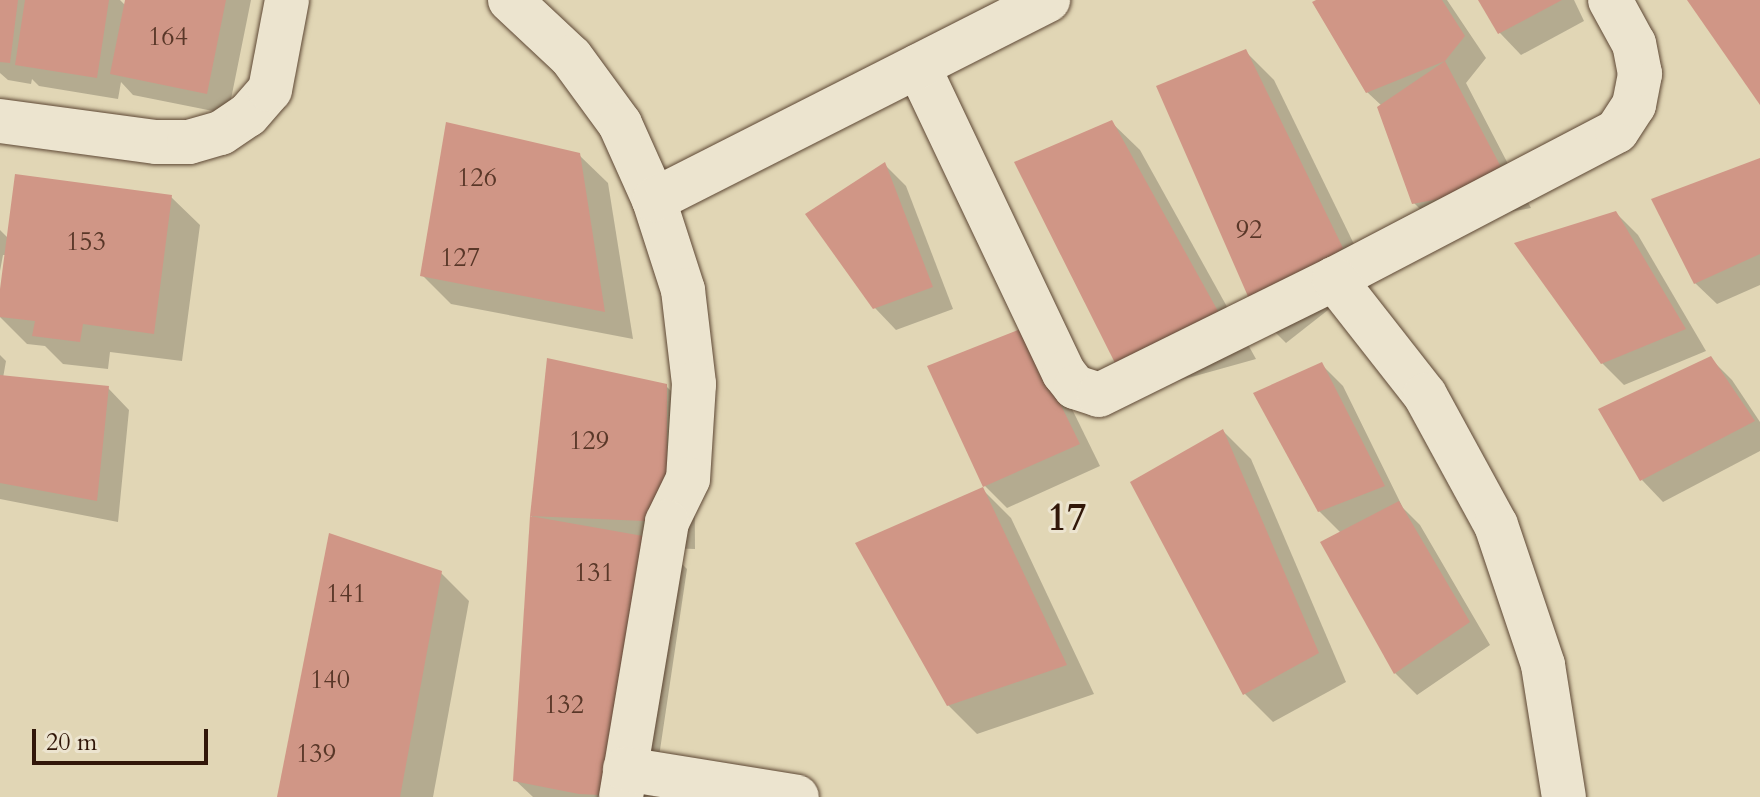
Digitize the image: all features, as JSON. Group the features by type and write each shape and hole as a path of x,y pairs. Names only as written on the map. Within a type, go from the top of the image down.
{"street":[{"path":"0,121 156,142 189,142 221,133 248,115 270,90 287,0"},
{"path":"511,0 571,57 620,124 654,200 683,290 694,384 688,479 667,522 623,783 797,797"},
{"path":"654,200 1048,0"},
{"path":"918,66 1064,373 1075,387 1099,395 1334,279 1617,131 1634,105 1640,74 1634,44 1610,0"},
{"path":"1334,279 1425,395 1496,525 1543,665 1564,797"}],"building":[{"path":"0,0 18,0 10,63 0,62"},
{"path":"25,0 109,0 97,78 15,65"},
{"path":"125,0 226,0 207,94 110,74"},
{"path":"1442,0 1465,36 1445,61 1366,93 1312,2"},
{"path":"1478,0 1562,0 1498,34"},
{"path":"1687,0 1760,0 1760,105"},
{"path":"1246,49 1343,248 1257,317 1156,86"},
{"path":"1445,61 1511,186 1412,204 1377,107"},
{"path":"1112,120 1229,331 1115,363 1014,162"},
{"path":"446,122 580,153 605,312 420,276"},
{"path":"1760,158 1760,254 1694,284 1651,199"},
{"path":"885,162 933,287 873,309 805,214"},
{"path":"15,174 172,195 154,334 83,324 80,342 32,336 35,321 0,317 0,289"},
{"path":"1616,211 1686,329 1601,364 1514,243"},
{"path":"1023,328 1080,444 983,487 927,366"},
{"path":"1711,356 1755,421 1640,481 1598,409"},
{"path":"547,358 667,384 667,522 530,516"},
{"path":"1322,362 1385,486 1318,512 1253,393"},
{"path":"0,375 109,386 97,501 0,483"},
{"path":"1223,429 1319,653 1243,695 1130,482"},
{"path":"983,487 1067,665 947,706 855,543"},
{"path":"1399,501 1470,622 1394,674 1320,542"},
{"path":"530,516 660,539 621,796 579,794 513,781"},
{"path":"329,533 442,571 400,797 277,797"}],"district":[{"name":"17","path":"1067,519"}]}
